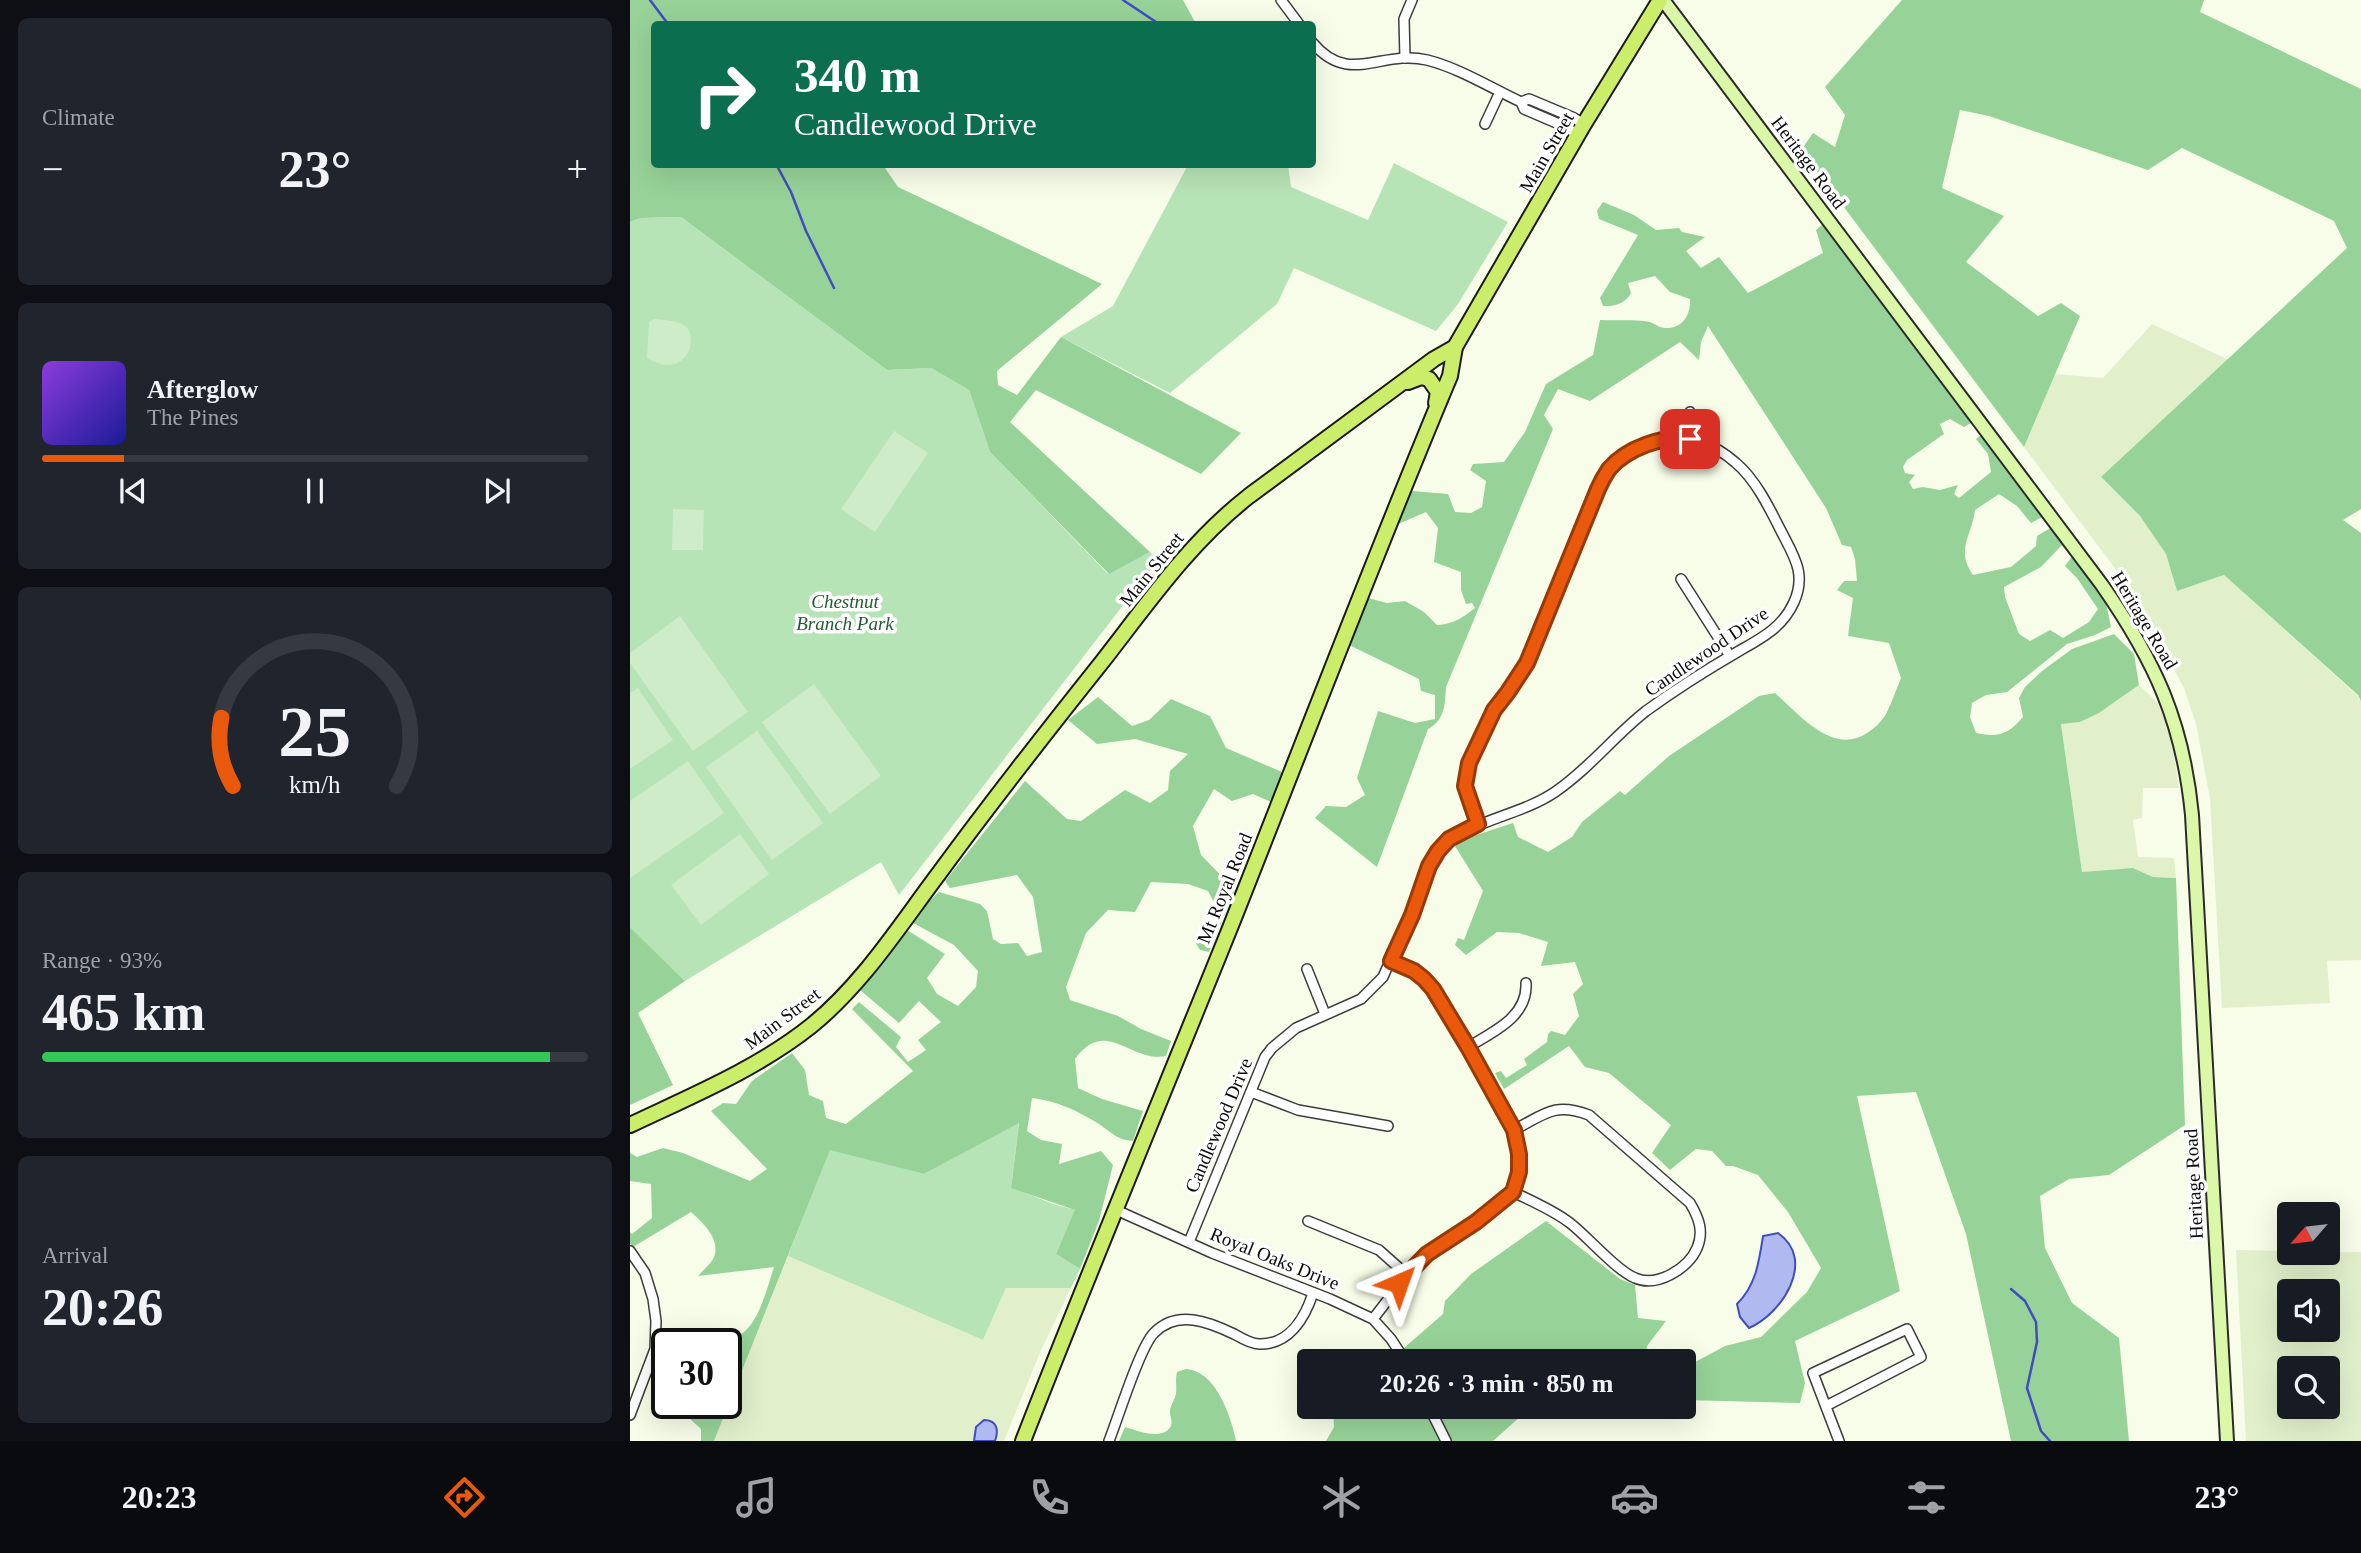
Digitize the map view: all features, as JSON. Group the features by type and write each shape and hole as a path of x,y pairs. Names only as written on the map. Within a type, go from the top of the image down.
{"main road":[{"name":"Main Street","path":"630,1125 757,1062 811,1026 833,1006 903,922 1063,710 1193,546 1228,512 1455,347 1581,130 1662,0"},
{"name":"Mt Royal Road","path":"1023,1441 1452,371 1455,347"},
{"path":"1391,391 1413,379 1429,379 1437,392 1435,412"}],"street":[{"path":"1281,0 1297,21"},
{"path":"1405,58 1404,19 1412,0"},
{"name":"Heritage Road","path":"1662,0 2102,585 2142,645 2166,696 2186,763 2192,815 2227,1441"},
{"path":"1316,46 1328,59 1343,65 1405,58 1431,61 1521,102 1529,99 1572,117 1581,130"},
{"path":"1485,124 1500,92"},
{"path":"1478,824 1465,786 1469,763 1494,710 1527,663 1598,489 1609,469 1637,449 1671,438 1685,438 1690,412"},
{"name":"Candlewood Drive","path":"1189,1242 1259,1069 1272,1048 1296,1028 1350,1005 1366,995 1383,977 1412,915 1429,866 1449,839 1555,792 1646,712 1771,632 1785,618 1801,583 1799,569 1776,520 1739,465 1706,443 1685,438"},
{"path":"1681,579 1730,656"},
{"path":"1373,1319 1406,1274 1427,1254 1476,1222 1513,1192 1517,1185 1520,1164 1514,1130 1433,989 1424,979 1391,961"},
{"path":"1307,969 1325,1014"},
{"path":"1468,1047 1517,1014 1527,993 1526,983"},
{"path":"1251,1092 1298,1110 1388,1126"},
{"path":"1513,1192 1554,1212 1634,1278 1655,1280 1670,1275 1692,1259 1699,1246 1702,1233 1690,1203 1589,1115 1570,1108 1550,1111 1514,1130"},
{"name":"Royal Oaks Drive","path":"1114,1209 1373,1319 1398,1349"},
{"path":"1308,1221 1379,1250 1406,1274"},
{"path":"630,1251 645,1273 656,1321 655,1349 630,1415"},
{"path":"1109,1441 1141,1357 1158,1329 1185,1319 1199,1320 1257,1344 1270,1343 1297,1326 1313,1293"},
{"path":"1826,1406 1921,1357 1907,1329 1813,1373 1839,1441"},
{"path":"1435,1419 1446,1441"}],"green space":[{"path":"630,0 1183,0 1194,21 651,21 651,168 885,168 898,187 1102,284 997,371 998,385 1017,395 1061,337 1241,433 1201,474 1036,390 1010,422 1150,552 1109,574 990,452 969,390 931,368 887,370 681,217 641,218 630,222"},
{"path":"1902,0 2204,0 2200,12 2361,89 2361,509 2343,520 2361,533 2361,701 2358,695 2224,575 2177,591 2166,554 2140,516 2101,477 2347,248 2334,221 2182,148 2148,170 1989,116 1960,110 1942,188 2004,216 1966,262 2038,316 2061,303 2080,316 2024,447 1801,150 1813,133 1835,147 1845,115 1825,87"},
{"path":"1394,163 1508,222 1458,304 1436,331 1294,268 1277,304 1170,393 1061,337 1113,306 1186,168 1288,168 1291,187 1368,220"},
{"path":"1603,202 1634,215 1656,230 1679,228 1682,232 1705,237 1686,251 1701,268 1719,257 1748,293 1823,253 1816,230 1824,223 1973,422 1964,427 1950,419 1940,424 1944,434 1907,460 1903,467 1905,473 1915,475 1909,482 1913,489 1923,487 1940,490 1958,485 1954,494 1959,498 1991,472 1988,454 1976,439 1982,434 2044,516 2031,523 2017,506 1999,494 1975,510 1965,550 1965,558 1973,575 2011,567 2036,546 2037,536 2052,527 2064,543 2041,567 2004,587 2019,634 2030,641 2050,630 2063,638 2089,622 2098,609 2077,578 2065,566 2073,555 2105,598 2111,627 2067,644 2007,692 1986,695 1972,703 1970,717 1976,733 1997,735 2013,727 2023,717 2019,698 2025,687 2072,649 2114,634 2134,654 2139,685 2099,713 2080,722 2061,724 2082,872 2133,868 2153,877 2176,878 2185,1125 2109,1175 2069,1179 2040,1196 2045,1248 2072,1303 2119,1338 2129,1441 2011,1441 1966,1234 1916,1092 1857,1096 1900,1291 1795,1341 1805,1383 1800,1403 1696,1400 1696,1362 1725,1346 1761,1337 1807,1292 1821,1268 1788,1212 1758,1175 1726,1166 1712,1151 1696,1149 1670,1170 1652,1153 1671,1125 1609,1073 1585,1067 1569,1046 1504,1089 1495,1073 1501,1071 1506,1078 1527,1065 1524,1059 1547,1042 1551,1031 1565,1035 1579,1016 1573,994 1583,984 1575,962 1541,966 1548,942 1519,933 1497,932 1466,955 1455,945 1458,938 1464,940 1483,891 1455,846 1467,838 1513,823 1518,837 1548,852 1572,837 1582,822 1620,791 1625,795 1669,756 1759,696 1775,693 1817,730 1829,736 1854,739 1870,731 1882,719 1901,678 1889,643 1848,636 1853,598 1837,590 1844,581 1857,581 1851,547 1842,545 1826,508 1708,326 1701,342 1699,360 1680,342 1590,401 1558,389 1544,415 1553,429 1446,687 1441,716 1428,729 1377,867 1315,818 1326,806 1346,807 1365,795 1357,778 1378,711 1415,723 1435,719 1435,695 1421,691 1419,679 1349,645 1368,598 1387,603 1405,601 1424,612 1437,625 1458,620 1475,608 1472,603 1466,604 1461,590 1461,572 1434,562 1438,528 1426,512 1396,525 1412,491 1448,494 1455,512 1471,513 1482,507 1486,481 1470,470 1473,464 1504,462 1525,432 1546,384 1593,355 1600,320 1644,321 1671,328 1685,320 1690,299 1670,292 1655,276 1628,283 1631,293 1623,302 1603,306 1600,298 1638,235 1599,219 1597,211"},
{"name":"Chestnut Branch Park","path":"681,217 887,370 931,368 969,390 990,452 1108,574 1150,552 1158,560 899,895 881,862 685,981 630,927 630,222 641,218"},
{"path":"654,319 676,322 688,329 691,345 681,361 661,364 647,358 649,322"},
{"path":"2152,324 2229,360 2101,478 2140,516 2166,554 2177,591 2224,575 2361,701 2361,960 2327,961 2330,1003 2222,1008 2210,799 2196,724 2184,688 2129,587 2024,447 2055,374 2103,378"},
{"path":"894,431 928,453 875,532 841,509"},
{"path":"673,509 704,510 703,550 672,550"},
{"path":"680,616 748,712 693,751 630,663 630,653"},
{"path":"814,684 881,776 830,814 762,722"},
{"path":"2139,685 2158,703 2171,736 2179,788 2143,788 2142,818 2133,820 2138,857 2174,858 2176,878 2153,877 2133,868 2082,872 2061,723 2080,722 2099,713"},
{"path":"638,688 673,740 630,769 630,693"},
{"path":"1098,697 1132,726 1149,720 1171,699 1210,716 1226,748 1282,772 1271,802 1253,794 1232,801 1214,789 1193,826 1201,855 1235,890 1209,952 1200,950 1194,940 1209,934 1218,910 1208,891 1188,884 1151,882 1135,912 1108,910 1086,933 1066,987 1070,1000 1118,1016 1171,1041 1166,1056 1153,1056 1108,1041 1097,1041 1086,1047 1075,1059 1078,1088 1102,1099 1143,1111 1133,1141 1119,1138 1067,1107 1032,1098 1027,1131 1041,1140 1062,1144 1059,1164 1101,1151 1113,1165 1099,1221 1080,1269 1056,1254 1075,1210 1011,1188 1019,1123 924,1174 830,1150 742,1371 742,1333 757,1315 774,1267 698,1276 713,1260 715,1244 713,1237 691,1212 633,1247 630,1244 630,1232 632,1234 652,1218 651,1184 630,1181 630,1153 637,1157 663,1148 683,1153 750,1181 767,1169 711,1111 723,1103 736,1104 752,1081 792,1053 805,1070 809,1095 823,1101 826,1118 846,1124 913,1071 852,1009 859,1002 901,1037 896,1047 908,1062 926,1050 918,1040 941,1022 919,1001 899,1023 860,990 907,930 945,954 927,978 937,994 958,1006 976,987 978,971 954,945 913,923 924,906 939,892 980,904 987,911 993,939 1001,944 1018,943 1027,956 1042,952 1033,897 1017,875 950,888 945,881 1025,781 1067,819 1081,821 1125,790 1150,803 1168,790 1170,771 1188,754 1135,739 1097,744 1068,720"},
{"path":"757,731 823,823 772,860 706,767"},
{"path":"688,761 724,813 630,878 630,801"},
{"path":"740,834 769,874 701,925 671,885"},
{"path":"630,927 685,981 638,1013 673,1085 630,1105"},
{"path":"1019,1122 1011,1187 1076,1210 1056,1254 1080,1269 1071,1288 1006,1288 983,1340 788,1256 830,1149 924,1174"},
{"path":"1546,1221 1620,1279 1635,1285 1638,1318 1666,1321 1647,1349 1403,1349 1443,1314 1445,1301 1471,1274"},
{"path":"2236,1250 2277,1251 2277,1265 2340,1265 2340,1252 2361,1252 2361,1441 2246,1441"},
{"path":"788,1256 983,1340 1006,1288 1071,1288 1041,1350 1004,1441 714,1441 723,1419 742,1419 742,1371"},
{"path":"1186,1369 1197,1372 1214,1386 1226,1408 1236,1441 1119,1441 1125,1427 1150,1434 1167,1431 1171,1426 1170,1410 1176,1394 1177,1372"},
{"path":"690,1419 723,1419 714,1441 701,1441 701,1429"},
{"path":"1334,1419 1518,1419 1493,1441 1326,1441 1334,1427"}],"water":[{"path":"1778,1233 1789,1244 1795,1257 1791,1285 1773,1311 1749,1328 1740,1317 1737,1304 1753,1281 1763,1236"},
{"path":"984,1420 996,1426 995,1441 974,1441 976,1427"}],"waterway":[{"path":"650,0 666,21"},
{"path":"1123,0 1154,21"},
{"path":"778,168 834,288"},
{"path":"2011,1289 2025,1301 2036,1322 2037,1342 2027,1388 2041,1431 2050,1441"}],"route":[{"path":"1399,1283 1427,1254 1476,1222 1513,1192 1517,1185 1519,1154 1514,1130 1433,989 1414,971 1391,961 1412,915 1429,866 1438,851 1449,839 1478,824 1465,786 1469,763 1494,710 1527,663 1598,489 1609,469 1637,449 1653,443 1671,438 1690,439"}]}
